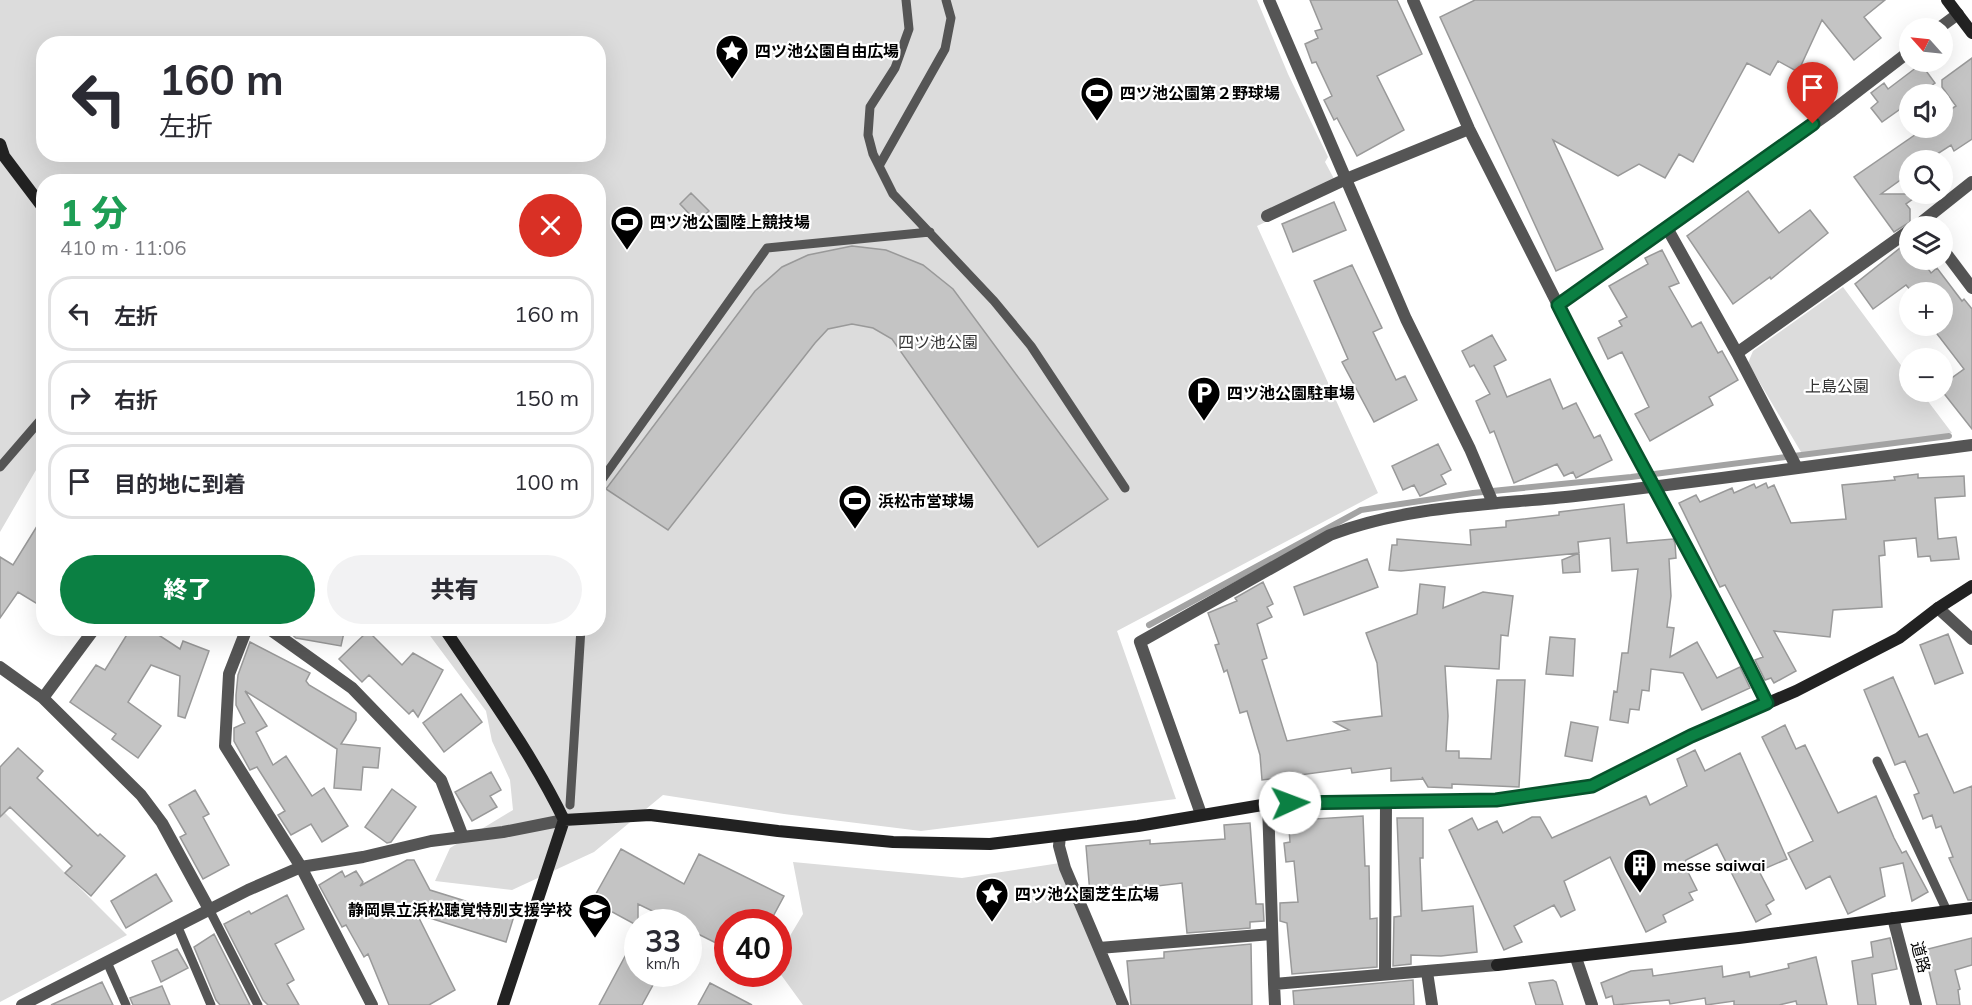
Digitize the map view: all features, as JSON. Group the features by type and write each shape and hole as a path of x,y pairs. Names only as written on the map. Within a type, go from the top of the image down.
{"street":[{"path":"1269,0 1406,319 1489,495"},
{"path":"1413,0 1469,129 1648,478 1721,608 1767,703"},
{"path":"1947,0 1972,33"},
{"path":"1953,18 1958,14"},
{"path":"1558,305 1832,111 1899,59"},
{"path":"1267,216 1347,179 1469,129"},
{"path":"0,144 4,156 36,198"},
{"path":"1932,216 1972,182"},
{"path":"1667,228 1795,463"},
{"path":"1737,353 1899,238"},
{"path":"1953,263 1972,288"},
{"path":"1201,814 1140,642 1330,535 1373,520 1489,495 1972,446"},
{"path":"24,1005 209,909 300,867 564,820 650,815 893,842 990,844 1060,836 1268,804 1496,800 1592,786 1691,736 1796,691 1899,638 1938,608 1972,586"},
{"path":"1938,608 1972,639"},
{"path":"43,698 89,636"},
{"path":"244,636 229,674 225,746 300,867 372,1005"},
{"path":"279,636 352,688 441,780 463,837"},
{"path":"449,636 513,730 550,791 564,820 503,1005"},
{"path":"0,667 43,698 141,795 162,823 209,909"},
{"path":"1385,974 1386,801"},
{"path":"1268,804 1275,1005"},
{"path":"1060,836 1059,846 1065,868 1122,1005"},
{"path":"1274,984 1576,958 1972,908"},
{"name":"道路","path":"1893,918 1916,1005"},
{"path":"1099,948 1272,934"},
{"path":"1576,958 1592,1005"},
{"path":"1427,972 1432,1005"}],"lane":[{"path":"906,0 909,29 895,68 870,107 868,135 879,166 893,194 994,301 1031,346 1125,489"},
{"path":"879,166 945,49 951,18 946,0"},
{"path":"606,474 767,248 930,232"},
{"path":"0,467 36,425"},
{"path":"570,805 581,636"},
{"path":"1878,761 1947,911"},
{"path":"209,909 258,1005"},
{"path":"177,925 211,1005"},
{"path":"107,962 126,1005"}],"green space":[{"name":"四ツ池公園","path":"0,0 1257,0 1288,74 1328,157 1325,162 1339,188 1257,226 1378,493 1117,631 1176,799 921,831 784,814 663,795 594,852 512,890 435,881 450,848 513,810 510,780 492,741 486,711 430,636 606,636 606,174 36,174 36,470 0,532"},
{"name":"上島公園","path":"1843,287 1899,363 1899,402 1929,402 1952,433 1804,457 1748,363 1753,351"},
{"path":"0,808 127,935 0,1002"},
{"path":"793,862 962,878 1060,863 1116,1005 803,1005 790,987 792,987 792,932 803,914"}],"building":[{"path":"1310,0 1397,0 1422,54 1377,76 1404,130 1357,156 1337,118 1334,120 1324,100 1332,96 1316,62 1312,63 1305,44 1318,38 1315,31 1322,29"},
{"path":"1475,0 1885,0 1864,17 1881,38 1854,60 1822,20 1798,72 1778,61 1770,75 1747,63 1693,162 1679,154 1665,178 1639,164 1618,176 1553,140 1603,249 1556,271 1440,17"},
{"path":"1972,58 1972,139 1954,151 1951,145 1943,150 1899,150 1899,181 1881,194 1899,194 1899,204 1906,204 1910,209 1910,216 1899,216 1899,229 1894,232 1854,177 1911,138 1953,138 1953,108 1956,106 1953,102 1953,84 1942,84 1942,80"},
{"path":"1910,72 1927,72 1935,83 1899,84 1899,110 1882,122 1871,108 1878,102 1871,93 1884,83 1888,89"},
{"path":"1748,191 1779,233 1810,210 1828,233 1771,279 1770,277 1733,304 1687,236"},
{"path":"691,193 709,211 697,222 680,204"},
{"path":"1334,202 1346,230 1293,252 1282,224"},
{"path":"852,246 886,250 923,265 953,289 1108,499 1038,547 892,339 873,328 852,324 828,329 815,343 668,530 606,489 755,291 782,267 808,255"},
{"path":"1899,249 1899,270 1929,270 1931,273 1939,270 1948,282 1899,282 1899,290 1873,309 1855,284"},
{"path":"1662,250 1679,283 1669,287 1692,327 1701,322 1718,353 1722,351 1738,380 1709,397 1713,405 1650,441 1635,414 1649,407 1622,352 1608,359 1598,338 1622,326 1619,321 1627,317 1609,286 1648,264 1645,258"},
{"path":"1352,265 1382,328 1373,332 1396,380 1405,376 1417,400 1374,422 1342,362 1348,359 1314,281"},
{"path":"1953,289 1972,309 1972,429 1951,402 1953,402 1953,377 1964,369 1953,355 1953,348 1948,348 1939,336 1953,336"},
{"path":"1492,335 1506,360 1494,366 1507,397 1550,379 1563,409 1576,403 1594,438 1600,435 1612,460 1576,478 1573,472 1564,476 1557,464 1514,483 1494,431 1490,433 1476,401 1490,394 1474,365 1470,367 1462,351"},
{"path":"1438,444 1451,470 1441,475 1446,484 1420,496 1414,485 1403,490 1392,466"},
{"path":"1918,474 1918,478 1964,476 1965,496 1935,498 1938,539 1956,537 1959,559 1931,561 1930,556 1918,557 1916,538 1884,541 1885,555 1879,556 1882,607 1833,610 1830,637 1774,631 1796,671 1774,683 1771,678 1765,680 1755,660 1763,657 1725,585 1720,587 1679,503 1696,495 1700,502 1732,488 1734,493 1754,484 1756,488 1766,483 1768,488 1774,485 1791,523 1846,519 1842,485 1895,480 1894,477"},
{"path":"1624,504 1627,543 1673,539 1675,543 1676,558 1669,559 1671,596 1667,627 1674,628 1670,657 1697,642 1717,678 1740,667 1750,688 1702,710 1683,673 1651,669 1649,691 1642,690 1639,710 1630,709 1628,723 1610,720 1614,691 1617,692 1622,653 1628,653 1638,569 1612,571 1610,538 1578,542 1579,553 1401,571 1389,570 1392,545 1397,545 1397,539 1471,545 1470,530 1506,527 1506,521"},
{"path":"36,528 36,603 18,592 0,618 0,557 13,565"},
{"path":"1579,553 1580,572 1563,573 1562,560"},
{"path":"1367,559 1378,587 1304,615 1294,587"},
{"path":"1263,582 1273,604 1267,607 1272,617 1257,624 1267,658 1262,660 1287,741 1349,730 1334,722 1382,716 1377,663 1366,633 1417,614 1420,584 1445,587 1443,608 1483,592 1513,596 1508,636 1501,635 1499,669 1445,666 1448,716 1446,751 1459,751 1459,758 1491,759 1497,680 1525,680 1519,787 1452,784 1452,788 1428,787 1422,777 1423,779 1391,781 1391,768 1352,773 1351,768 1262,780 1260,755 1247,711 1240,713 1227,670 1224,672 1215,645 1219,644 1208,613 1237,601 1235,598"},
{"path":"1948,634 1963,673 1935,684 1920,645"},
{"path":"126,636 160,636 180,649 183,641 209,651 185,718 178,716 180,676 151,665 128,702 161,726 138,758 112,739 116,734 70,702 96,665 105,670"},
{"path":"294,636 343,636 341,646"},
{"path":"363,636 373,636 402,665 413,653 443,670 418,717 413,710 409,714 369,675 362,682 339,659"},
{"path":"1550,637 1575,639 1573,676 1546,674"},
{"path":"250,642 310,673 306,681 309,685 356,713 356,720 341,744 380,748 378,768 363,767 361,790 334,788 337,749 245,691 267,726 256,732 273,765 286,756 312,796 324,788 348,826 322,842 311,824 291,835 278,815 285,811 257,767 250,770 234,741 234,728 245,723 236,705 236,695 238,675"},
{"path":"1893,677 1919,737 1927,734 1954,793 1972,786 1972,900 1968,900 1949,858 1953,857 1941,826 1936,828 1932,815 1923,819 1914,795 1919,793 1905,761 1895,765 1864,690"},
{"path":"461,694 482,722 444,752 423,723"},
{"path":"1571,722 1598,727 1592,761 1565,756"},
{"path":"1785,725 1796,749 1805,745 1838,813 1876,796 1902,853 1906,851 1928,892 1912,901 1903,863 1880,868 1885,896 1848,914 1830,876 1806,889 1788,853 1813,841 1762,737"},
{"path":"18,748 43,771 37,778 98,836 100,834 125,856 91,896 65,873 72,866 10,807 0,817 0,767"},
{"path":"1695,750 1705,771 1740,753 1787,859 1759,871 1774,900 1766,905 1771,914 1756,922 1717,844 1686,860 1684,864 1697,890 1689,893 1693,900 1663,915 1666,922 1646,932 1610,857 1564,881 1575,910 1561,917 1554,905 1514,926 1522,942 1504,950 1449,830 1472,818 1478,830 1497,821 1503,833 1532,817 1540,817 1552,838 1646,796 1650,805 1687,786 1677,759"},
{"path":"491,772 501,790 490,796 497,807 472,821 455,792"},
{"path":"392,789 416,807 391,842 387,843 365,827"},
{"path":"195,790 209,814 203,817 229,865 203,879 180,837 186,834 169,805"},
{"path":"1315,816 1315,819 1363,816 1365,866 1369,866 1370,919 1377,918 1377,967 1292,974 1287,923 1280,921 1280,903 1298,902 1294,861 1286,862 1284,843 1290,842 1288,817"},
{"path":"1397,818 1423,818 1423,858 1420,858 1422,911 1473,906 1477,952 1441,956 1411,955 1411,964 1393,966 1394,917 1401,916"},
{"path":"1250,823 1256,904 1263,904 1264,921 1250,922 1250,928 1187,933 1182,883 1090,894 1086,846 1150,840 1150,844 1225,839 1224,825"},
{"path":"621,849 684,884 699,854 784,896 777,909 714,909 714,942 702,936 702,909 648,909 638,904 638,909 624,909 624,918 592,901"},
{"path":"407,860 414,860 430,890 514,916 506,942 417,914 455,990 429,1005 389,1005 368,954 364,957 346,925 342,927 319,885 342,871 345,877 356,871 363,882 360,886"},
{"path":"156,874 172,901 126,928 111,901"},
{"path":"287,895 304,929 275,944 294,980 287,984 299,1005 268,1005 263,1000 224,924 249,911 251,914"},
{"path":"214,934 250,1005 220,1005 216,1000 194,947"},
{"path":"1890,938 1897,969 1872,974 1876,1005 1858,1005 1852,961 1873,957 1871,942"},
{"path":"1972,938 1972,965 1955,970 1960,989 1958,990 1960,1005 1937,1005 1924,950"},
{"path":"1251,944 1252,1005 1131,1005 1127,961 1164,958 1164,952"},
{"path":"177,949 188,968 161,982 152,961"},
{"path":"1816,957 1827,1005 1797,1005 1796,1001 1779,1005 1734,1005 1734,1001 1706,1005 1705,998 1670,1004 1669,1000 1614,1005 1612,996 1606,998 1601,983 1631,971 1652,969 1653,976 1722,966 1723,977 1749,972 1750,977 1789,968 1788,964"},
{"path":"624,958 624,987 652,987 642,1005 599,1005"},
{"path":"1413,980 1414,1005 1294,1005 1293,991"},
{"path":"1553,980 1556,982 1563,1005 1536,1005 1529,983"},
{"path":"102,982 113,1005 51,1005"},
{"path":"710,983 752,1005 698,1005"},
{"path":"162,986 170,1005 133,1005 130,998"}],"waterway":[{"path":"1149,625 1361,510 1473,493 1631,477 1949,436"}],"place":[{"name":"四ツ池公園自由広場","path":"732,80"},
{"name":"四ツ池公園第２野球場","path":"1097,122"},
{"name":"四ツ池公園陸上競技場","path":"627,251"},
{"name":"四ツ池公園駐車場","path":"1204,422"},
{"name":"浜松市営球場","path":"855,530"},
{"name":"messe saiwai","path":"1640,894"},
{"name":"四ツ池公園芝生広場","path":"992,923"},
{"name":"静岡県立浜松聴覚特別支援学校","path":"595,939"}],"route":[{"path":"1290,803 1496,800 1592,786 1691,736 1767,703 1721,608 1608,405 1558,305 1813,124"}]}
